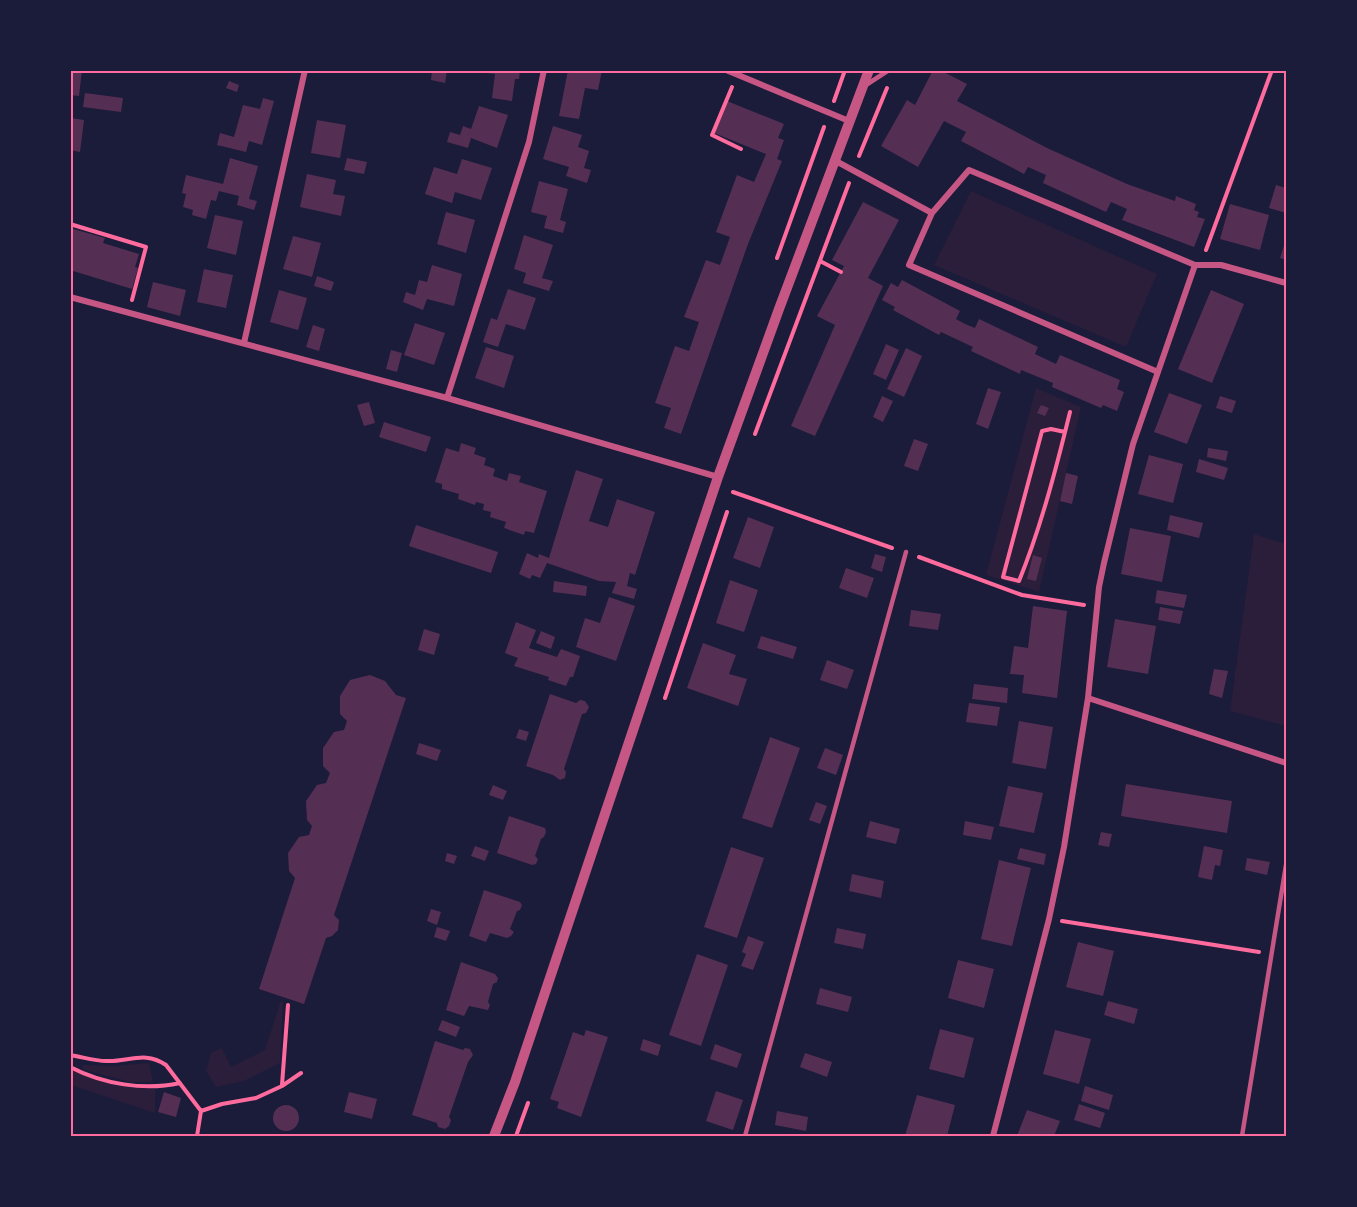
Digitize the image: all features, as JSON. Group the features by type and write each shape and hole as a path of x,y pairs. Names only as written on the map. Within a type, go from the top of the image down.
{"street":[{"path":"244,343 305,70"},
{"path":"447,398 529,142 544,70"},
{"path":"726,70 849,121"},
{"path":"494,1137 515,1082 718,477 869,70"},
{"path":"834,160 932,213"},
{"path":"1158,372 909,265 932,213 969,170 1195,265 1221,265 1287,283"},
{"path":"993,1137 1049,919 1064,847 1088,698 1098,597 1104,563 1133,444 1195,265"},
{"path":"70,297 447,398 718,477"},
{"path":"1088,698 1287,763"}],"lane":[{"path":"864,86 889,70"},
{"path":"745,1137 906,552"},
{"path":"1242,1137 1287,865"}],"path":[{"path":"830,113 845,70"},
{"path":"1195,265 1208,247 1272,70"},
{"path":"738,75 712,135 741,150"},
{"path":"754,437 854,170 890,82"},
{"path":"70,224 146,247 128,312"},
{"path":"820,261 842,272"},
{"path":"1065,432 1052,429 1042,431 1003,577 1019,581 1034,545 1065,432 1070,412"},
{"path":"663,703 737,481"},
{"path":"1049,919 1272,954"},
{"path":"282,1086 288,1005"},
{"path":"70,1055 107,1062 148,1056 166,1065 201,1111 197,1137"},
{"path":"70,1067 84,1074 118,1083 164,1086 180,1083"},
{"path":"201,1111 222,1104 256,1098 282,1086 301,1073"},
{"path":"516,1137 531,1095"}],"shaded area":[{"path":"971,191 1157,274 1126,347 934,265"},
{"path":"1036,388 1081,407 1039,592 986,575"},
{"path":"1254,534 1286,544 1286,726 1230,711"},
{"path":"281,1000 283,1003 280,1063 244,1081 216,1087 206,1071 211,1053 222,1048 231,1067 265,1050"},
{"path":"149,1063 153,1082 130,1082 82,1069 83,1065 114,1066"},
{"path":"71,1069 112,1084 155,1089 155,1113 71,1085"}],"building":[{"path":"70,70 82,70 79,96 70,95"},
{"path":"432,70 447,71 445,83 431,80"},
{"path":"486,70 520,70 519,79 515,79 512,101 492,98 495,74 486,73"},
{"path":"568,70 602,70 598,90 585,88 579,119 559,116"},
{"path":"933,70 940,70 967,84 957,101 1047,148 1127,184 1175,201 1176,196 1196,204 1194,210 1199,212 1197,217 1205,219 1194,247 1122,220 1127,209 1111,202 1106,212 1043,183 1046,175 1028,167 1024,174 961,141 966,132 944,121 918,167 881,146 907,100 915,105"},
{"path":"229,81 239,85 237,92 226,88"},
{"path":"85,93 123,98 121,112 83,107"},
{"path":"263,98 274,101 262,145 249,141 246,152 217,145 220,133 234,137 243,105 260,109"},
{"path":"727,101 784,124 778,138 784,140 777,159 782,161 748,244 681,434 664,428 671,408 655,403 675,346 689,351 699,322 684,317 706,260 720,265 730,237 716,232 737,175 754,182 766,154 714,133"},
{"path":"479,106 508,115 497,148 471,138 468,148 447,142 450,132 460,135 463,126 471,129"},
{"path":"70,118 84,120 80,152 70,150"},
{"path":"317,120 346,125 340,158 311,153"},
{"path":"553,126 582,135 578,147 589,151 584,168 591,170 587,183 566,176 569,167 543,159"},
{"path":"230,158 258,166 249,199 257,201 254,210 237,205 239,196 219,191 216,201 211,200 206,219 192,215 193,210 183,207 186,194 182,193 186,175 223,184"},
{"path":"347,158 367,162 364,174 344,170"},
{"path":"462,159 492,168 481,200 455,192 452,203 425,194 434,167 457,174"},
{"path":"307,174 336,180 333,194 345,196 341,216 300,207"},
{"path":"539,181 568,189 560,220 566,222 563,233 544,228 547,216 531,212"},
{"path":"1276,185 1286,188 1286,213 1269,208"},
{"path":"863,202 899,220 868,278 883,286 815,436 791,426 835,325 817,316 844,266 832,260"},
{"path":"1230,204 1269,215 1260,250 1220,239"},
{"path":"446,212 475,220 466,253 437,244"},
{"path":"215,215 243,221 236,255 207,248"},
{"path":"70,228 105,238 103,243 139,254 132,289 70,270"},
{"path":"524,235 553,245 542,278 553,281 549,291 523,283 526,273 514,269"},
{"path":"293,236 321,243 312,277 283,269"},
{"path":"1286,239 1286,260 1280,258"},
{"path":"432,265 462,274 454,306 427,299 423,310 403,302 406,292 415,295 419,280 427,282"},
{"path":"204,269 233,275 226,308 197,302"},
{"path":"317,276 334,282 331,291 314,286"},
{"path":"902,280 960,311 956,319 965,324 975,328 979,319 1038,347 1035,354 1056,364 1060,355 1120,380 1117,389 1124,392 1117,411 1103,405 1101,408 1052,387 1053,383 1021,370 1020,374 971,351 973,347 941,332 939,335 893,310 895,307 882,300 891,283 898,287"},
{"path":"153,282 186,290 180,316 147,307"},
{"path":"508,289 536,298 525,330 506,324 498,347 483,342 491,318 497,320"},
{"path":"279,290 307,298 298,330 270,322"},
{"path":"1211,290 1244,304 1212,383 1178,369"},
{"path":"415,323 445,333 434,365 404,355"},
{"path":"313,325 325,329 319,351 306,347"},
{"path":"886,344 899,350 886,380 873,374"},
{"path":"486,347 514,356 504,388 475,378"},
{"path":"906,348 922,356 904,397 887,389"},
{"path":"391,350 402,353 397,372 386,369"},
{"path":"988,388 1001,392 988,429 976,424"},
{"path":"1169,393 1202,405 1187,444 1154,432"},
{"path":"882,396 893,401 883,422 873,417"},
{"path":"1220,396 1236,401 1232,413 1216,408"},
{"path":"369,402 375,423 364,426 357,405"},
{"path":"1041,405 1049,408 1045,416 1037,413"},
{"path":"384,422 431,437 426,452 379,437"},
{"path":"914,439 928,444 918,471 904,466"},
{"path":"461,443 476,448 474,454 486,458 484,465 495,469 493,476 507,481 509,473 521,476 519,482 547,491 534,533 525,531 524,535 504,528 506,522 490,517 491,512 483,510 484,504 476,502 475,505 458,499 459,494 442,489 442,484 435,482 446,448 459,452"},
{"path":"1208,448 1228,451 1226,461 1207,457"},
{"path":"1149,455 1183,464 1173,503 1138,494"},
{"path":"1199,459 1228,468 1224,480 1196,472"},
{"path":"576,470 603,479 589,521 608,527 617,499 655,512 635,575 630,573 627,586 637,589 634,599 612,593 616,582 599,581 547,563 540,578 532,575 530,579 519,574 527,553 538,558 539,554 549,558"},
{"path":"1066,473 1078,476 1072,504 1060,501"},
{"path":"1170,515 1203,523 1199,538 1167,530"},
{"path":"748,517 774,527 760,568 733,558"},
{"path":"416,525 498,552 491,573 409,546"},
{"path":"1130,528 1171,536 1162,582 1121,574"},
{"path":"875,554 886,557 882,572 871,568"},
{"path":"1033,555 1042,558 1036,581 1027,579"},
{"path":"846,568 874,578 867,598 839,588"},
{"path":"730,580 758,590 744,632 716,623"},
{"path":"554,581 587,586 586,596 553,592"},
{"path":"1157,590 1187,595 1184,608 1155,603"},
{"path":"609,597 635,606 616,661 576,647 585,618 600,623"},
{"path":"1033,606 1067,611 1057,698 1022,693 1024,675 1010,674 1014,646 1028,648"},
{"path":"1160,607 1183,611 1180,624 1158,620"},
{"path":"911,610 941,614 938,630 909,626"},
{"path":"1115,619 1156,626 1148,674 1107,667"},
{"path":"516,622 536,630 529,648 557,657 561,649 580,656 573,677 570,677 566,686 548,680 549,677 514,666 518,658 505,653"},
{"path":"424,629 440,634 434,655 418,650"},
{"path":"541,631 555,637 551,649 536,643"},
{"path":"761,636 797,647 793,659 757,648"},
{"path":"703,643 736,655 729,674 747,679 738,706 687,688"},
{"path":"827,660 854,670 847,689 820,680"},
{"path":"1214,669 1228,671 1222,698 1209,694"},
{"path":"370,675 385,681 396,695 406,698 334,915 339,920 338,930 326,938 304,1004 259,989 295,878 289,871 288,853 299,837 309,835 312,826 307,820 306,801 317,785 326,783 330,773 323,766 323,748 334,732 344,730 347,721 340,714 340,696 350,680"},
{"path":"974,684 1008,688 1007,703 972,699"},
{"path":"550,694 576,703 580,700 585,701 589,707 586,713 582,714 564,769 565,778 560,780 553,775 526,766"},
{"path":"969,703 1000,707 997,726 966,722"},
{"path":"1019,721 1053,727 1046,769 1012,763"},
{"path":"519,729 529,732 526,741 516,738"},
{"path":"770,737 800,748 772,828 742,818"},
{"path":"419,743 441,750 437,761 416,754"},
{"path":"825,748 843,755 836,775 817,768"},
{"path":"1126,784 1232,801 1227,833 1121,816"},
{"path":"493,785 507,791 503,800 489,795"},
{"path":"1008,786 1043,793 1034,833 999,826"},
{"path":"816,802 827,806 820,824 809,820"},
{"path":"509,816 545,828 546,832 535,856 538,859 536,864 532,865 497,853"},
{"path":"870,821 900,829 896,844 866,837"},
{"path":"965,821 994,827 991,840 963,835"},
{"path":"1101,832 1112,834 1109,847 1098,845"},
{"path":"475,846 489,851 485,861 471,856"},
{"path":"1204,846 1223,850 1220,866 1215,865 1212,880 1198,877"},
{"path":"731,847 764,858 737,938 704,927"},
{"path":"1020,848 1046,854 1044,865 1017,859"},
{"path":"447,853 457,856 454,864 445,861"},
{"path":"1247,858 1270,862 1267,875 1245,870"},
{"path":"999,860 1031,868 1012,946 981,939"},
{"path":"852,874 884,881 881,898 849,891"},
{"path":"484,890 520,902 522,905 510,929 514,932 511,936 507,938 490,933 486,942 469,936"},
{"path":"431,909 441,912 437,925 427,921"},
{"path":"437,927 450,931 446,941 434,937"},
{"path":"837,928 866,934 863,949 834,943"},
{"path":"748,936 764,942 753,970 741,966 746,954 742,952"},
{"path":"1078,942 1114,951 1103,996 1066,987"},
{"path":"697,954 728,965 701,1046 669,1035"},
{"path":"958,960 994,969 984,1008 948,998"},
{"path":"461,962 495,974 498,978 493,984 488,1010 469,1006 464,1016 446,1010"},
{"path":"820,988 852,997 848,1012 816,1004"},
{"path":"1108,1001 1138,1009 1134,1024 1104,1015"},
{"path":"442,1020 460,1027 456,1037 438,1030"},
{"path":"940,1029 974,1038 964,1078 929,1069"},
{"path":"586,1030 608,1037 581,1117 557,1108 559,1102 550,1099 573,1032 584,1036"},
{"path":"1055,1030 1091,1039 1079,1084 1043,1074"},
{"path":"643,1039 661,1045 658,1056 640,1050"},
{"path":"435,1041 463,1050 470,1049 473,1055 468,1062 449,1117 451,1120 449,1126 445,1129 438,1127 437,1123 412,1115"},
{"path":"715,1044 742,1054 737,1068 710,1059"},
{"path":"805,1053 832,1062 827,1077 800,1067"},
{"path":"1085,1086 1113,1095 1109,1110 1081,1101"},
{"path":"716,1091 743,1100 733,1130 706,1121"},
{"path":"164,1092 181,1098 176,1117 158,1112"},
{"path":"349,1092 377,1099 372,1119 344,1112"},
{"path":"917,1095 955,1105 947,1136 905,1136"},
{"path":"1079,1104 1105,1113 1100,1128 1074,1120"},
{"path":"286,1105 295,1109 299,1118 295,1127 286,1131 277,1127 273,1118 277,1109"},
{"path":"1027,1110 1060,1121 1054,1136 1017,1136"},
{"path":"777,1111 808,1117 806,1131 775,1125"}]}
